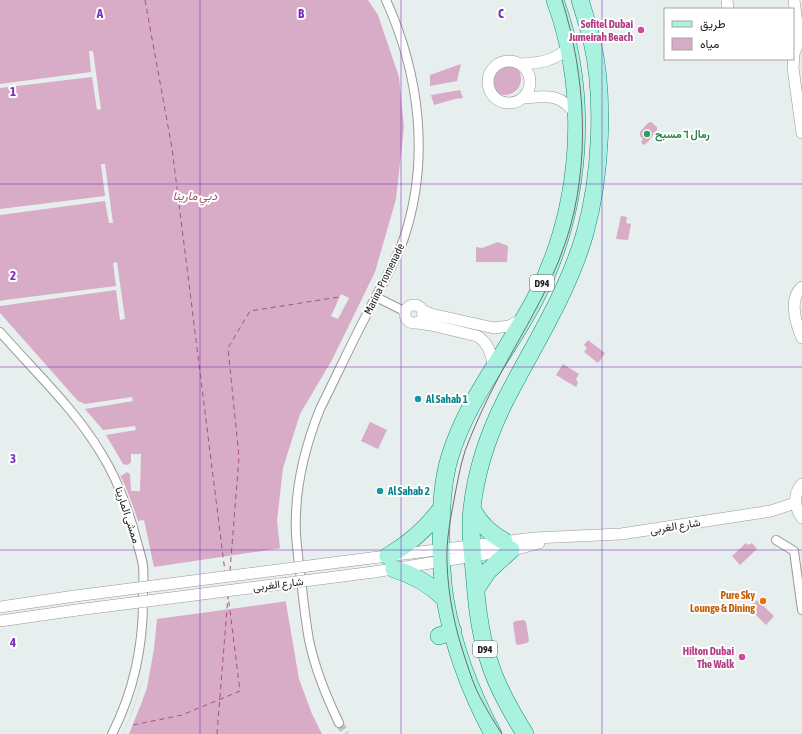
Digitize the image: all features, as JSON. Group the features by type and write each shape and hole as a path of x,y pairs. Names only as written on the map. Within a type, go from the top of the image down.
{"main road":[{"name":"D94","path":"493,734 446,634 445,599 441,555 441,509 446,475 455,443 474,402 523,319 545,278 554,256 565,218 574,163 576,115 575,92 569,47 555,0"},
{"name":"D94","path":"525,734 505,698 489,663 480,626 472,550 472,508 481,465 498,416 559,299 579,250 585,233 604,152 592,41 580,0"},
{"path":"472,508 488,531 507,545 476,589"},
{"path":"441,509 428,525 413,539 384,561 422,580 445,599"}],"street":[{"name":"Marina Promenade","path":"339,723 321,683 306,620 297,552 297,497 307,444 320,409 396,259 410,219 414,199 419,157 418,115 400,36 386,0"},
{"path":"794,0 799,40 794,52"},
{"path":"521,64 530,76 531,84 529,91 524,98 519,102 512,104 499,101 493,97 488,85 490,73 498,64 510,61 521,64 542,62 550,60 564,52 569,47"},
{"path":"793,60 802,130"},
{"path":"524,98 546,96 558,98 569,105 576,115"},
{"path":"802,287 796,294 795,302 796,320 802,337"},
{"path":"376,296 406,312"},
{"path":"494,368 489,347 482,339 477,336 431,325 410,322 406,318 408,307 413,305 418,306 422,310 431,314 494,328 509,326 523,319"},
{"path":"417,323 422,319 422,310"},
{"name":"ممشى المارينا","path":"0,332 73,414 101,452 117,480 135,533 143,567 144,619 137,662 129,691 112,734"},
{"path":"802,484 798,488 795,496 797,512 802,518"},
{"name":"شارع الغربى","path":"0,621 374,572 384,561 441,555 507,545 535,544 553,538 621,534 771,511 795,503"},
{"path":"776,540 794,551 802,610"},
{"name":"شارع الغربى","path":"0,607 75,596 441,555"}],"water":[{"name":"دبي مارينا","path":"0,0 368,0 378,15 399,77 404,127 396,199 375,272 332,360 300,414 283,468 277,521 286,603 299,679 312,714 322,734 123,734 141,685 150,638 151,606 149,575 144,544 136,514 125,485 111,457 94,431 75,408 0,328"},
{"path":"502,63 508,63 518,70 521,79 520,85 514,92 508,95 502,95 492,88 489,82 489,76 496,66"},
{"path":"461,64 457,81 430,86 430,75"},
{"path":"460,90 463,98 434,105 431,95"},
{"name":"رمال ٦ مسبح","path":"651,122 657,127 657,130 647,143 643,145 641,142 643,139 640,136 640,132 648,123"},
{"path":"621,216 627,217 626,223 631,224 628,240 616,239"},
{"path":"498,242 508,246 507,262 476,262 476,247 482,248"},
{"path":"588,340 605,353 598,363 584,352 587,348 584,345"},
{"path":"563,364 579,374 576,379 578,383 576,387 556,375"},
{"path":"370,422 387,430 378,449 361,441"},
{"path":"746,543 748,545 752,543 757,549 740,565 732,556"},
{"path":"757,600 774,616 766,625 749,608"},
{"path":"524,620 526,622 529,641 518,645 516,644 513,623 515,621"}],"pier":[{"path":"89,51 93,51 101,109 97,110 92,77 0,88 0,84 91,72"},
{"path":"101,164 105,164 113,223 109,223 105,201 0,215 0,209 105,196"},
{"path":"117,262 125,319 120,320 116,290 0,306 0,301 5,300 116,286 113,263"},
{"path":"341,294 349,298 338,319 331,316"},
{"path":"0,313 78,401 85,404 132,397 133,401 85,409 103,430 135,426 136,430 106,435 123,464 128,465 131,462 131,454 141,454 140,491 131,491 130,474 127,472 121,476 87,422 0,328"},
{"path":"144,520 154,567 282,548 288,601 157,619 154,649 147,688 129,734 123,734 134,707 142,681 149,641 151,620 149,620 146,568 148,568 138,521"}],"ferry route":[{"path":"145,0 172,148 225,572"},
{"path":"230,571 239,457 228,348 250,311 339,297"},
{"path":"133,725 182,715 240,691 228,595"},
{"path":"217,734 228,596"}],"tunnel":[{"path":"339,723 346,734"}],"tram line":[{"path":"502,734 476,688 459,637 449,587 447,562 448,539 459,476 463,457 468,444 490,394 550,281 566,241 574,212 582,151 582,120 576,59 562,0"}],"place":[{"name":"Sofitel Dubai Jumeirah Beach","path":"641,30"},
{"name":"رمال ٦ مسبح","path":"647,134"},
{"name":"Al Sahab 1","path":"418,399"},
{"name":"Al Sahab 2","path":"380,491"},
{"name":"Pure Sky Lounge & Dining","path":"763,601"},
{"name":"Hilton Dubai The Walk","path":"742,657"}]}
